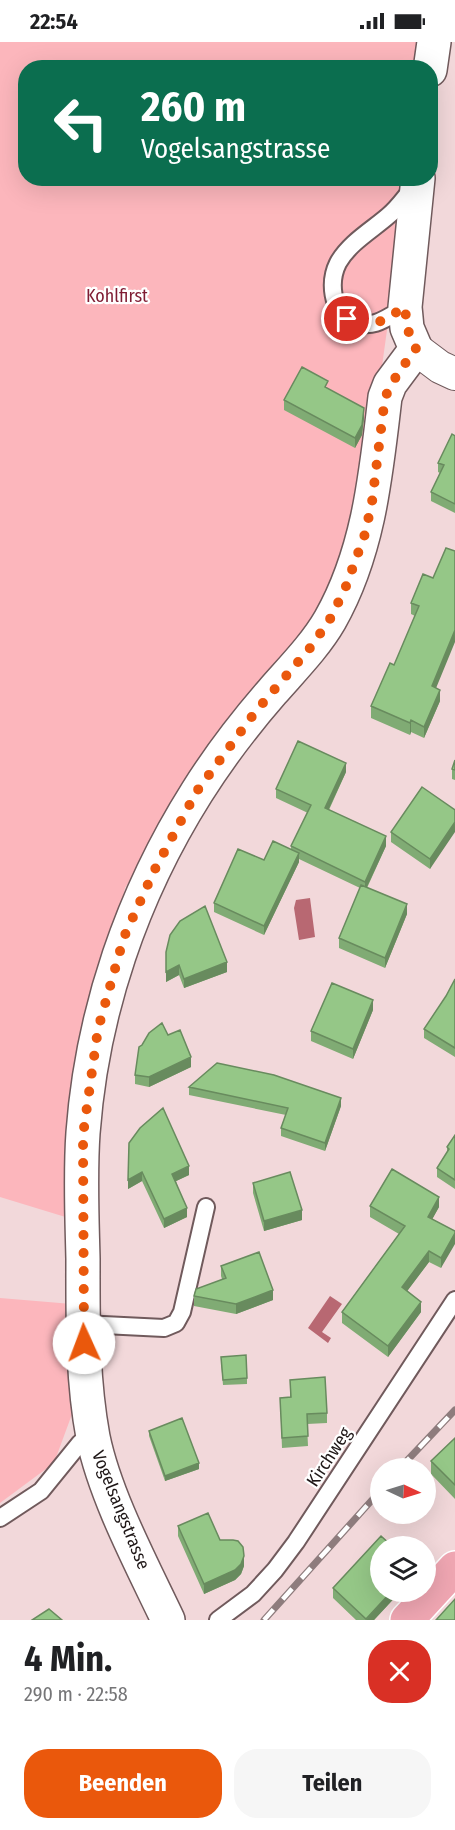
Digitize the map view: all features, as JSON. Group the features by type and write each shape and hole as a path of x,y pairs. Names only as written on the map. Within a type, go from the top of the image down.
{"main road":[{"path":"407,1620 455,1568"}],"street":[{"path":"431,60 434,42"},
{"path":"417,186 405,307 407,328 416,349 440,367 455,374"},
{"name":"Vogelsangstrasse","path":"168,1620 107,1482 94,1438 85,1380 83,1135 98,1029 124,937 154,871 197,791 256,711 310,648 329,621 345,589 365,534 372,502 385,397 398,373 416,349"}],"lane":[{"path":"405,307 380,322 369,325 358,324 347,319 339,310 334,299 333,288 338,263 351,247 391,214 414,186"},
{"path":"83,1324 164,1328 176,1323 182,1312 206,1207"},
{"name":"Kirchweg","path":"218,1620 253,1594 296,1542 455,1300"},
{"path":"0,1518 41,1491 80,1443 94,1438"}],"green space":[{"name":"Kohlfirst","path":"0,42 426,42 424,60 18,60 18,186 407,186 362,510 325,609 225,731 125,888 80,1078 72,1219 0,1197"},
{"path":"0,1298 72,1304 75,1406 54,1463 0,1503"}],"shaded area":[{"path":"310,898 315,937 299,940 294,908 296,900"},
{"path":"330,1296 342,1304 322,1332 331,1338 328,1343 308,1328"}],"building":[{"path":"302,367 328,381 325,387 364,408 362,425 355,438 284,400"},
{"path":"452,434 455,436 455,504 431,492 444,465 438,463"},
{"path":"446,548 455,551 455,630 432,686 440,690 424,727 371,706 390,663 394,665 419,606 411,603 423,574 433,578"},
{"path":"298,741 346,763 325,808 386,836 365,882 291,846 311,805 276,789"},
{"path":"422,787 455,810 455,822 430,859 391,832"},
{"path":"273,841 299,853 264,926 214,903 238,849 264,860"},
{"path":"361,885 407,904 385,958 339,938"},
{"path":"205,906 227,962 184,979 179,965 166,972 166,952 170,935 180,921"},
{"path":"455,979 455,1048 424,1029"},
{"path":"332,983 373,1000 353,1049 311,1031"},
{"path":"162,1023 168,1035 180,1030 191,1057 149,1077 135,1075 139,1047 149,1033"},
{"path":"217,1063 274,1075 341,1098 325,1143 281,1128 288,1108 189,1087"},
{"path":"163,1108 189,1166 172,1174 187,1208 164,1219 142,1172 128,1180 129,1143 140,1128"},
{"path":"455,1135 455,1180 437,1168"},
{"path":"392,1169 439,1197 428,1217 455,1233 441,1258 429,1251 402,1287 421,1302 388,1346 342,1312 405,1226 370,1206"},
{"path":"290,1172 302,1210 264,1221 253,1183"},
{"path":"259,1252 273,1290 236,1304 194,1296 196,1289 226,1278 221,1266"},
{"path":"246,1355 247,1378 223,1380 221,1357"},
{"path":"325,1377 327,1413 307,1414 308,1436 282,1438 280,1398 291,1397 290,1380"},
{"path":"182,1418 199,1463 165,1476 149,1431"},
{"path":"455,1438 455,1485 436,1466 436,1458 434,1458"},
{"path":"208,1513 220,1540 238,1541 243,1547 244,1556 241,1564 235,1570 204,1584 178,1526"},
{"path":"370,1548 370,1602 382,1602 366,1619 333,1588"},
{"path":"455,1599 455,1620 436,1620"},
{"path":"49,1609 62,1620 32,1620"}],"railway":[{"path":"409,1458 455,1410"},
{"path":"264,1620 370,1502"}],"route":[{"path":"84,1343 83,1135 98,1029 124,937 154,871 197,791 256,711 310,648 329,621 345,589 365,534 372,502 385,397 390,384 416,349 407,328 405,307 380,322 369,325 358,324 347,319"}]}
